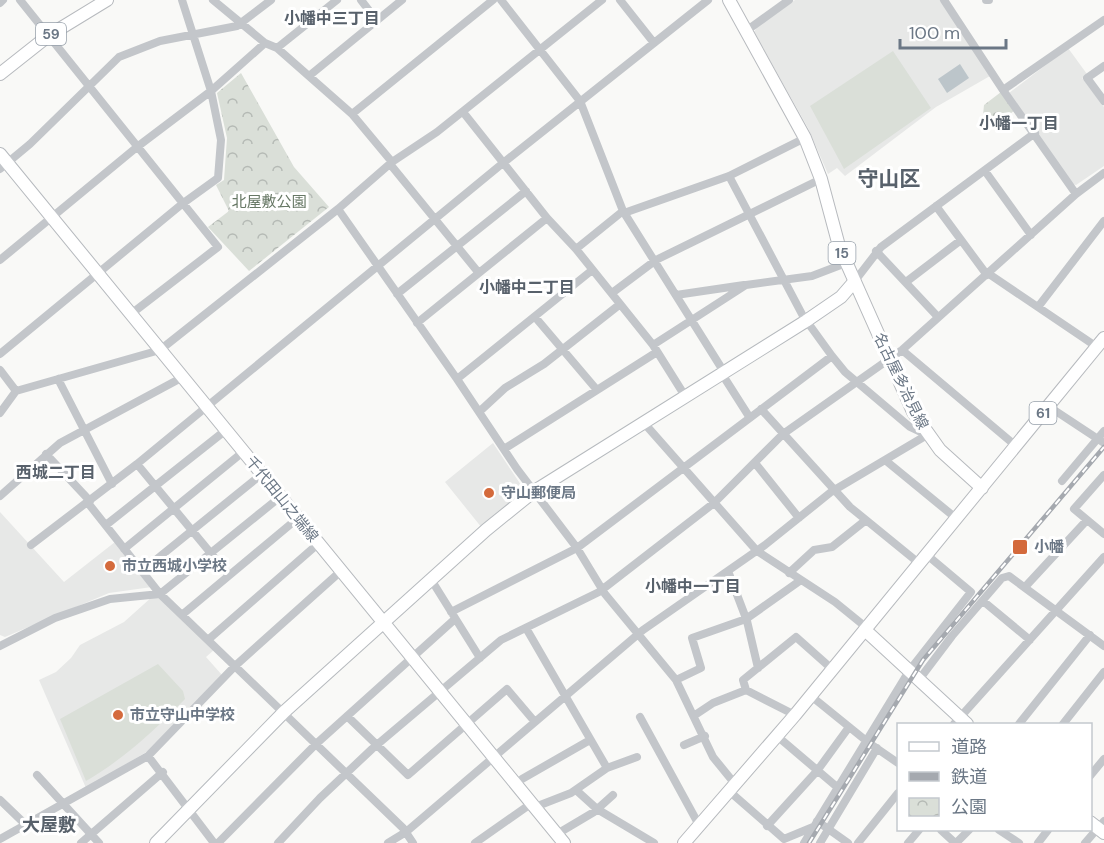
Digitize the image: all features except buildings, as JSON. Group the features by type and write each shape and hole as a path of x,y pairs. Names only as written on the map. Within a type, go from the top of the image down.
{"street":[{"path":"20,0 218,247 131,314"},
{"name":"59","path":"0,74 48,36 107,0"},
{"path":"0,354 182,204 218,178 221,140 211,91 182,0"},
{"path":"213,0 265,43 277,48 352,114 434,220 478,272"},
{"path":"2,162 30,144 119,57 139,47 242,23 271,0"},
{"path":"277,48 337,0"},
{"path":"361,0 377,21"},
{"path":"309,76 402,0"},
{"path":"352,114 493,0"},
{"path":"501,0 580,101 623,212 656,260 750,418"},
{"path":"0,413 16,391 160,350 338,209 391,163 406,155 463,112 602,0"},
{"path":"620,0 654,43"},
{"path":"31,545 137,464 503,163 708,0"},
{"name":"名古屋多治見線","path":"729,0 805,138 821,178 846,263 889,359 927,435 983,489"},
{"path":"746,31 789,0"},
{"path":"944,0 1003,90 1076,194"},
{"path":"1003,90 1104,20"},
{"path":"0,260 137,147 211,91 265,43"},
{"path":"1104,66 1087,78 1104,101"},
{"path":"463,112 655,348 685,396"},
{"path":"156,843 284,712 486,530 533,492 841,297 876,251 1035,133"},
{"path":"576,249 623,212 729,176 805,138"},
{"name":"千代田山之端線","path":"2,162 52,217 559,839"},
{"path":"985,171 1031,234"},
{"path":"278,843 346,773 501,640 602,589 714,503 783,434 902,350 1076,194 1104,173"},
{"path":"729,176 806,321 832,356 856,382 910,427 927,435"},
{"path":"612,293 656,260 821,178"},
{"path":"397,294 526,191"},
{"path":"936,206 988,274 1038,307 1100,343"},
{"path":"338,209 533,492 577,548 602,589 676,680 718,765 732,787 782,841 815,824 829,828 848,843"},
{"path":"417,323 547,218"},
{"path":"1038,307 1104,221"},
{"path":"906,282 961,240"},
{"path":"876,251 938,318"},
{"path":"676,295 812,276 846,263"},
{"path":"457,379 591,271"},
{"path":"504,449 597,390 746,285"},
{"path":"479,412 505,388 564,348 619,305"},
{"path":"535,316 597,390"},
{"name":"61","path":"983,489 1100,343"},
{"path":"902,350 1016,446"},
{"path":"148,756 163,772 216,843 316,744 412,658 453,615 577,548 832,356"},
{"path":"0,370 16,391"},
{"path":"0,496 60,443 183,378"},
{"path":"58,379 112,484"},
{"path":"1048,406 1090,436 1102,438"},
{"path":"761,409 834,490 866,520 971,592 909,672 804,843"},
{"path":"644,423 757,551 835,602 866,629 960,722 1104,557"},
{"path":"106,525 225,430"},
{"path":"388,843 406,831 638,634 757,551 834,490 927,435"},
{"path":"1062,481 1102,438"},
{"path":"124,549 243,452"},
{"path":"46,454 89,502 160,594 406,831 414,843"},
{"path":"885,460 957,519"},
{"path":"754,463 799,518"},
{"path":"137,464 228,574"},
{"path":"142,571 262,474"},
{"path":"1104,475 1074,509 1104,534"},
{"path":"684,843 795,716 983,489"},
{"path":"0,646 55,618 110,599 160,594 280,496"},
{"path":"183,614 228,574 298,518"},
{"path":"1024,587 1087,519"},
{"path":"789,573 814,550 832,547 866,520"},
{"path":"209,639 319,543"},
{"path":"0,839 148,756 235,666 341,571"},
{"path":"728,571 746,619 758,668"},
{"path":"918,681 952,636 1002,578 1009,576 1104,646"},
{"path":"676,680 701,668 692,638 746,619 801,580"},
{"path":"432,581 480,658"},
{"path":"983,601 1030,640"},
{"path":"526,628 607,768"},
{"path":"1020,723 1090,635"},
{"path":"746,690 744,680 796,638 832,669"},
{"path":"1064,723 1104,672"},
{"path":"347,716 408,775 507,689 536,722"},
{"path":"695,715 713,703 746,690 795,716"},
{"path":"811,696 866,741 897,762"},
{"path":"640,717 699,825"},
{"path":"767,826 817,771 849,727"},
{"path":"684,745 705,736"},
{"path":"777,736 837,787"},
{"path":"522,779 590,740"},
{"path":"820,843 877,748"},
{"path":"475,843 533,805 576,790 607,768 637,757"},
{"path":"1092,774 1104,759"},
{"path":"81,843 163,772"},
{"path":"38,775 99,843"},
{"path":"576,790 597,809 654,843"},
{"path":"858,843 897,794"},
{"path":"559,839 613,795"},
{"path":"0,800 26,824"},
{"path":"1085,843 1099,826"},
{"path":"908,843 918,831"},
{"path":"942,831 956,843 968,831"},
{"path":"1001,831 1019,843"},
{"path":"1038,843 1047,831"}],"shaded area":[{"path":"795,0 940,0 990,76 936,107 845,176 837,168 828,174 808,128 754,32 757,27"},
{"path":"1068,48 1087,74 1082,78 1104,107 1104,166 1076,185 1072,184 1009,93"},
{"path":"960,64 969,78 947,93 938,79"},
{"path":"493,443 523,488 521,495 482,528 445,482"},
{"name":"市立西城小学校","path":"0,512 64,582 115,542 152,587 109,593 5,637 0,635"},
{"name":"市立守山中学校","path":"153,596 161,597 215,649 206,657 222,675 148,751 86,788 39,680 56,672 71,658 80,645 124,622"}],"green space":[{"path":"893,51 931,108 844,169 810,106"},
{"name":"北屋敷公園","path":"241,73 294,167 329,207 249,271 208,227 229,211 216,185 224,180 227,138 217,93"},
{"path":"1001,92 1014,111 997,123 983,115 984,105"},
{"path":"158,664 183,691 185,699 114,763 86,781 60,719"}],"railway":[{"path":"809,843 923,660 1104,447"}],"place":[{"name":"守山郵便局","path":"489,493"},
{"name":"小幡","path":"1020,547"},
{"name":"市立西城小学校","path":"110,566"},
{"name":"市立守山中学校","path":"118,715"}],"district":[{"name":"小幡中三丁目","path":"332,18"},
{"name":"小幡一丁目","path":"1019,123"},
{"name":"守山区","path":"889,179"},
{"name":"小幡中二丁目","path":"527,287"},
{"name":"西城二丁目","path":"56,472"},
{"name":"小幡中一丁目","path":"693,586"},
{"name":"大屋敷","path":"49,825"}]}
